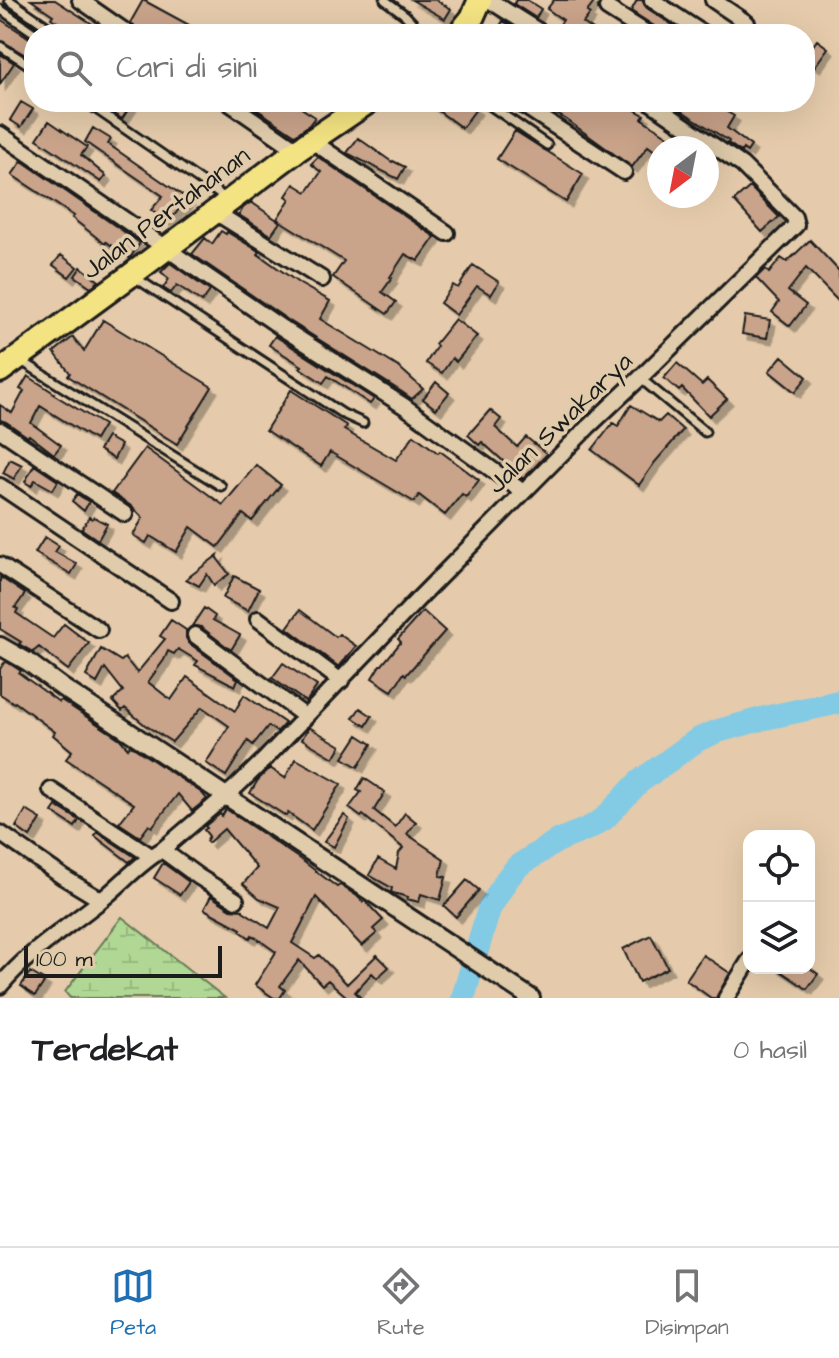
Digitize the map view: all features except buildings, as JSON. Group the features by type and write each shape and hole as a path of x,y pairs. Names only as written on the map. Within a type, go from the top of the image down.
{"main road":[{"path":"467,24 480,0"},
{"name":"Jalan Pertahanan","path":"8,364 353,112"}],"street":[{"path":"80,0 115,24"},
{"path":"489,0 527,24"},
{"path":"652,0 689,24"},
{"path":"713,0 747,23"},
{"path":"607,8 632,24"},
{"path":"242,112 290,145 304,146 447,233"},
{"path":"533,112 624,172"},
{"name":"Jalan Swakarya","path":"0,986 58,932 226,795 588,427 796,225 794,217 742,165 665,112"},
{"path":"0,134 282,328 404,406 523,492"},
{"path":"222,207 322,279"},
{"path":"0,430 125,514"},
{"path":"0,486 171,601"},
{"path":"0,565 99,630"},
{"path":"258,619 341,681"},
{"path":"195,635 306,717"},
{"path":"0,646 531,998"},
{"path":"51,790 236,900"},
{"path":"0,833 101,900"},
{"path":"726,998 743,971"}],"lane":[{"path":"9,0 44,24"},
{"path":"385,0 414,24"},
{"path":"0,9 24,26"},
{"path":"0,46 24,62"},
{"path":"100,112 222,207"},
{"path":"499,112 547,145"},
{"path":"131,275 343,414 363,423"},
{"path":"8,364 221,486"},
{"path":"640,378 705,432"}],"green space":[{"path":"122,917 225,998 70,998 65,992"}],"waterway":[{"path":"463,998 489,909 518,866 557,841 604,819 639,782 697,740 765,718 839,702"}]}
